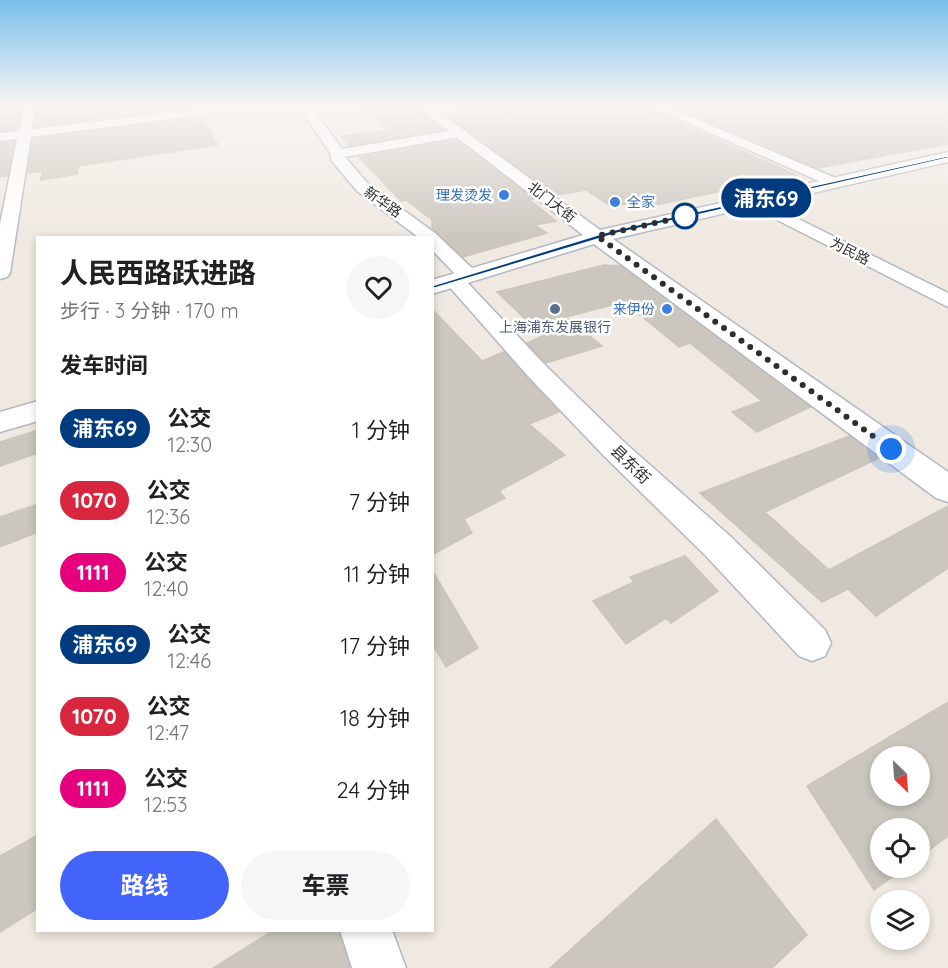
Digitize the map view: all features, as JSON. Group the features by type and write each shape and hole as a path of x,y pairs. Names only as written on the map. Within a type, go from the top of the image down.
{"street":[{"path":"0,273 22,149"},
{"name":"新华路","path":"336,149 339,161 363,188 428,236"},
{"path":"338,153 361,149"},
{"name":"北门大街","path":"482,149 597,236 948,489"},
{"path":"756,149 833,182"},
{"path":"451,281 597,236 948,157"},
{"name":"为民路","path":"752,201 948,301"},
{"name":"新华路","path":"434,244 451,281"},
{"name":"县东街","path":"451,281 614,449 718,546 812,643"},
{"path":"0,422 36,412"},
{"path":"367,932 379,968"}],"building":[{"path":"0,149 13,149 7,176 0,177"},
{"path":"32,149 190,149 78,166 77,174 40,180 43,171 28,173"},
{"path":"404,149 469,149 533,199 530,200 556,221 535,225 547,233 463,257 432,228 432,220 406,200 401,201 359,157"},
{"path":"494,149 739,149 796,175 647,207 636,202 612,207 586,190 556,195"},
{"path":"774,149 920,149 818,168"},
{"name":"上海浦东发展银行","path":"604,265 620,266 810,407 757,432 732,412 762,401 690,343 679,347 624,302 566,317 602,346 546,363 527,343 543,336 497,292"},
{"path":"434,311 482,361 504,352 559,412 529,424 565,455 499,491 505,498 464,519 472,533 434,554"},
{"path":"36,431 36,454 0,466 0,442"},
{"path":"849,436 879,458 765,512 829,570 948,506 948,568 876,616 848,589 822,602 700,493"},
{"path":"36,505 36,533 0,547 0,517"},
{"path":"685,556 718,591 671,623 666,618 626,644 593,601 634,582 630,577"},
{"path":"434,573 478,648 446,667 434,646"},
{"path":"948,702 948,836 930,850 930,818 870,818 870,878 891,878 874,890 807,786 870,748 870,806 930,806 930,746 874,746"},
{"path":"716,819 807,935 772,968 550,968"},
{"path":"36,836 36,909 0,932 0,856"},
{"path":"271,932 339,932 350,968 213,968"}],"bus line":[{"name":"浦东69","path":"434,286 561,246 617,231 948,157"}],"place":[{"name":"理发烫发","path":"504,195"},
{"name":"全家","path":"615,202"},
{"name":"上海浦东发展银行","path":"555,309"},
{"name":"来伊份","path":"667,309"}],"route":[{"path":"685,216 691,215 597,236 891,449"}]}
